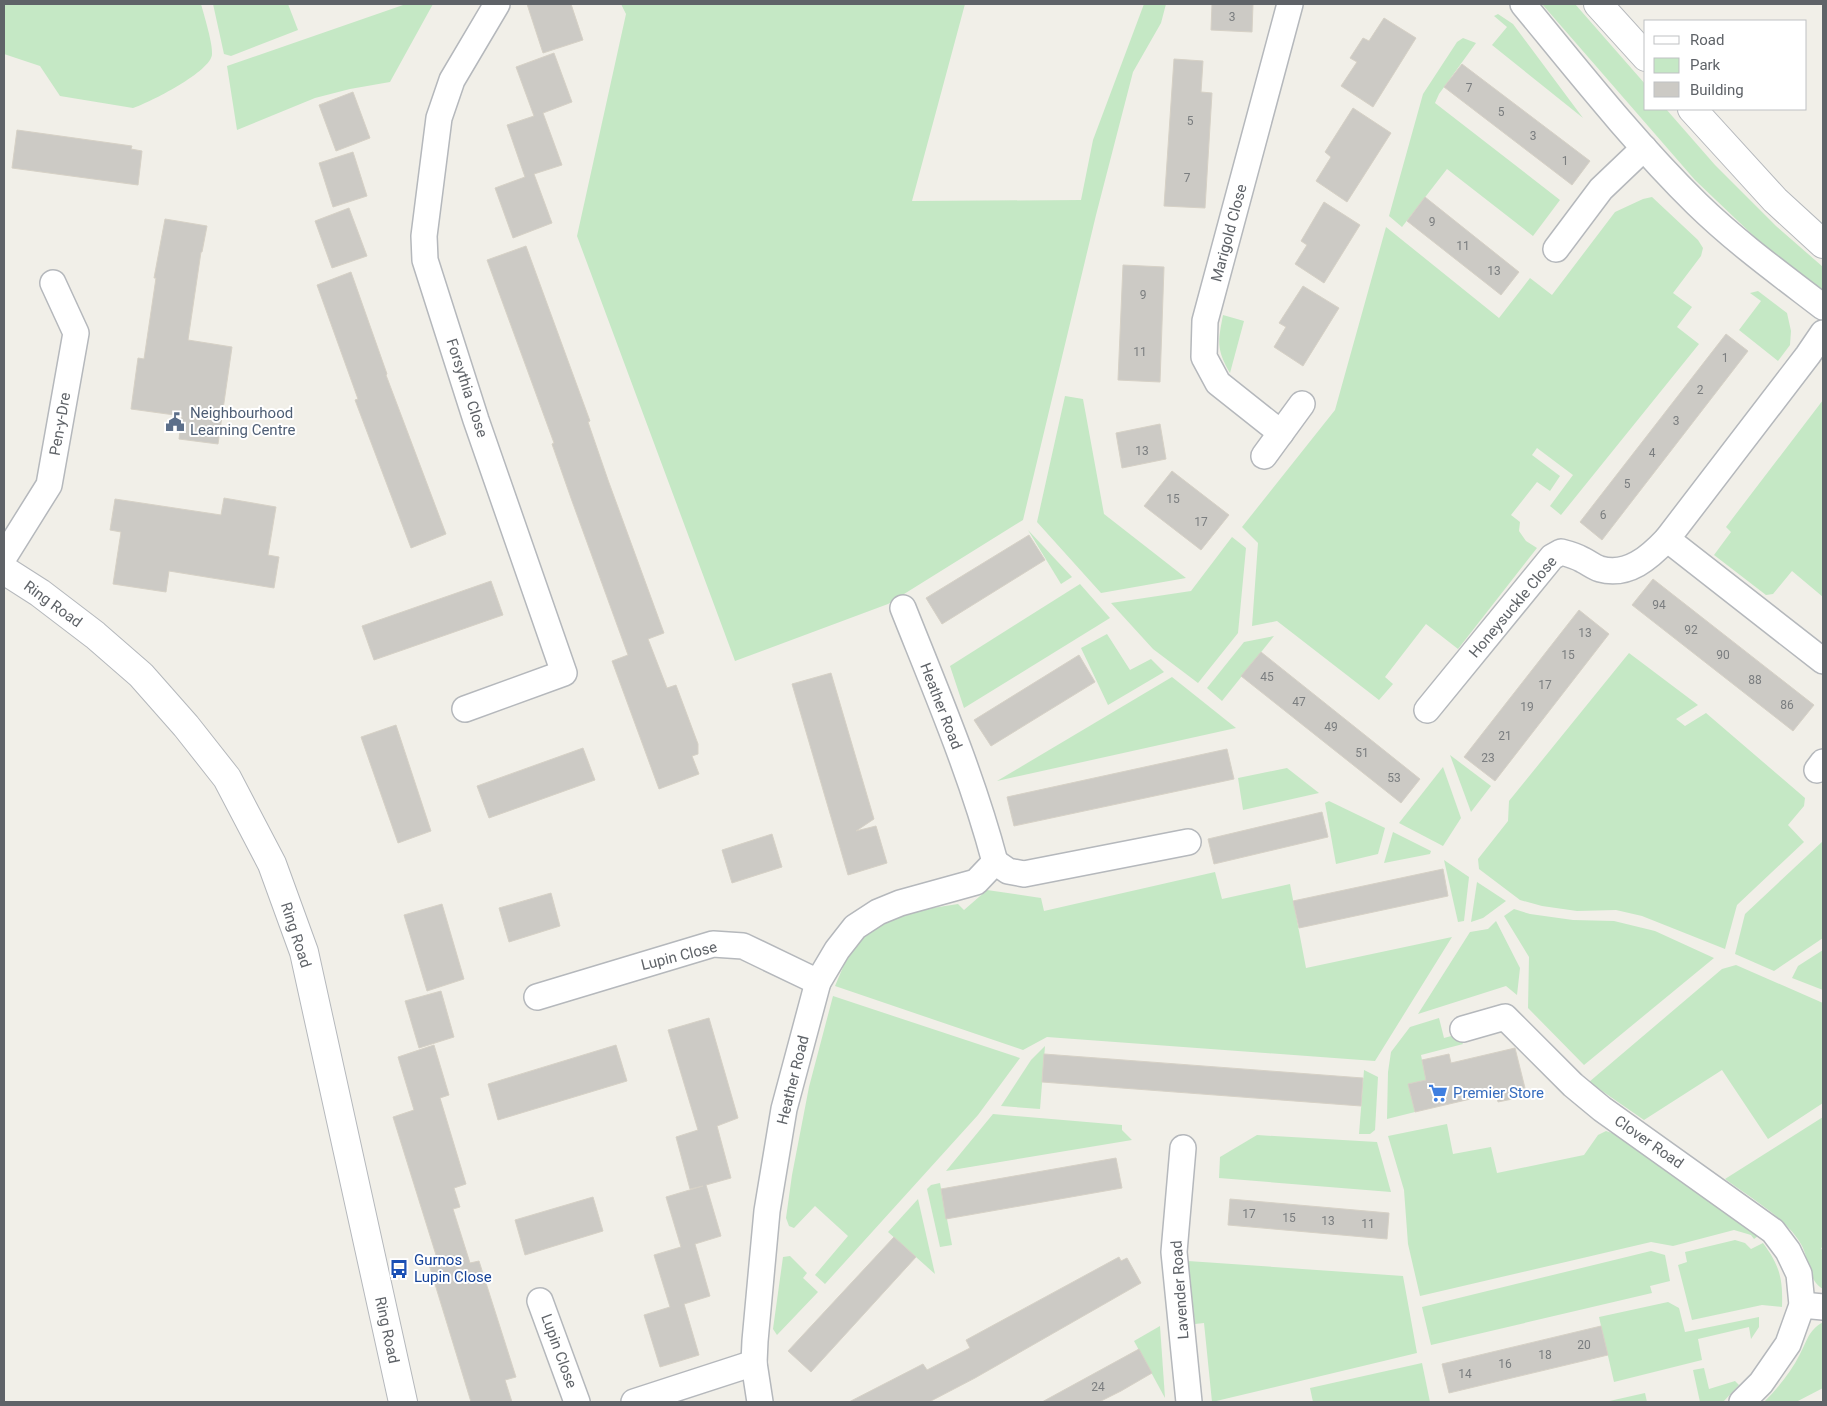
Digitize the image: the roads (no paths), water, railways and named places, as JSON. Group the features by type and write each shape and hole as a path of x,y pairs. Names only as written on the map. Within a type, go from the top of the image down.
{"street":[{"name":"Forsythia Close","path":"465,709 564,673 476,420 425,260 424,236 439,118 452,80 497,4"},
{"name":"Marigold Close","path":"1281,433 1218,384 1204,358 1205,321 1290,4"},
{"path":"1523,4 1612,112 1698,205 1751,253 1823,307"},
{"path":"1598,4 1644,55"},
{"path":"1693,110 1776,200 1823,244"},
{"path":"1556,249 1601,188 1644,148"},
{"name":"Pen-y-Dre","path":"4,556 49,485 76,334 53,283"},
{"name":"Honeysuckle Close","path":"1426,710 1552,557 1561,552 1582,559 1599,569 1615,571 1638,564 1651,556 1667,538 1823,333"},
{"path":"1264,456 1302,404"},
{"path":"1667,538 1823,661"},
{"name":"Ring Road","path":"4,570 40,593 95,635 141,674 186,726 226,778 272,864 304,952 403,1402"},
{"name":"Heather Road","path":"760,1402 754,1363 758,1290 767,1211 784,1109 818,982 837,950 855,927 878,912 900,903 976,882 995,862 987,830 948,720 903,608"},
{"path":"995,862 1008,871 1024,874 1188,842"},
{"name":"Lupin Close","path":"537,997 713,944 743,946 818,982"},
{"name":"Clover Road","path":"1463,1029 1505,1016 1572,1085 1602,1109 1773,1231 1788,1251 1813,1306 1761,1383 1742,1402"},
{"name":"Lavender Road","path":"1183,1148 1174,1252 1189,1402"},
{"name":"Lupin Close","path":"540,1301 577,1402"},
{"path":"634,1402 754,1363"}],"place":[{"name":"Neighbourhood Learning Centre","path":"175,422"},
{"name":"Premier Store","path":"1438,1093"},
{"name":"Gurnos Lupin Close","path":"399,1269"}]}
